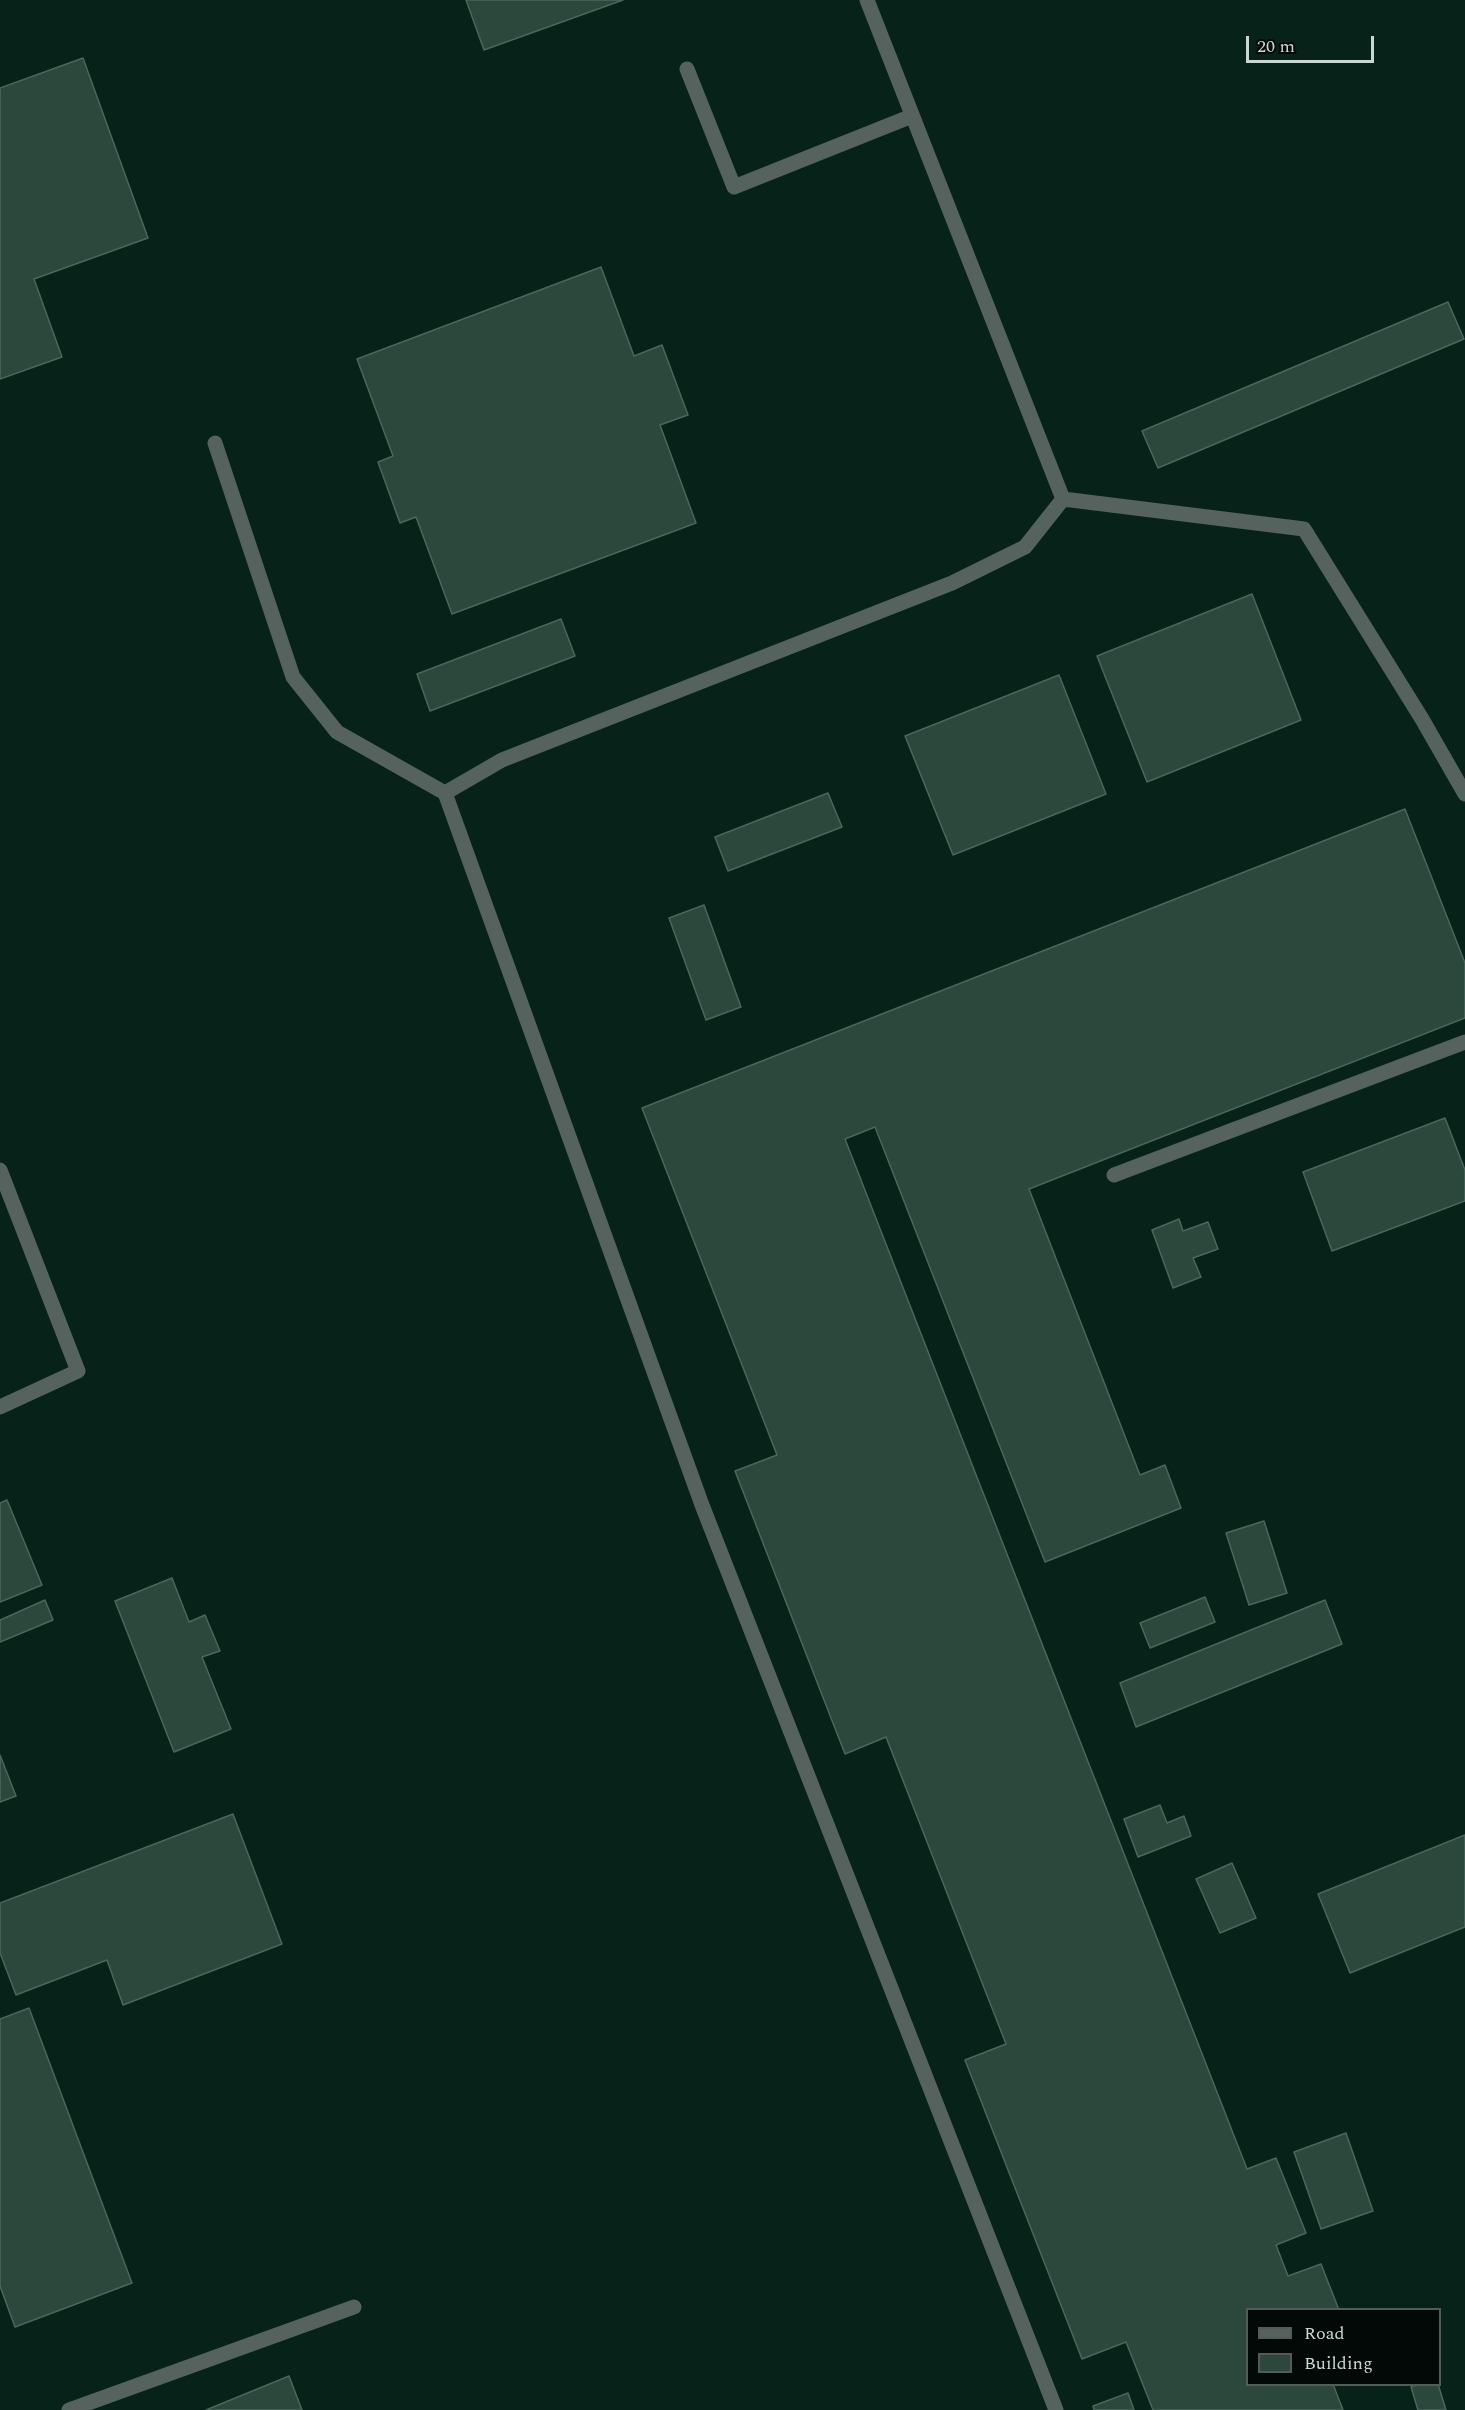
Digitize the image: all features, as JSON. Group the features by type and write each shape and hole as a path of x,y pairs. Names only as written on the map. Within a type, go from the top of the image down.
{"lane":[{"path":"867,0 1064,499"},
{"path":"687,69 734,187 912,116"},
{"path":"214,443 293,677 336,732 445,793 702,1506 1056,2410"},
{"path":"445,793 502,760 952,584 1025,547 1064,499"},
{"path":"1064,499 1304,529 1422,719 1465,794"},
{"path":"1114,1175 1465,1042"},
{"path":"0,1170 78,1371 0,1407"},
{"path":"69,2410 354,2307"}],"building":[{"path":"466,0 623,0 484,50"},
{"path":"83,58 148,238 34,279 62,357 0,379 0,88"},
{"path":"601,267 634,356 662,345 688,415 660,425 696,523 452,614 416,517 400,523 378,462 393,456 357,359"},
{"path":"1448,302 1464,339 1158,468 1142,431"},
{"path":"1252,594 1301,720 1147,782 1097,656"},
{"path":"561,619 575,656 430,711 417,674"},
{"path":"1059,675 1106,794 953,855 905,736"},
{"path":"828,793 842,827 728,871 715,837"},
{"path":"1405,809 1465,963 1465,1018 1029,1189 1140,1475 1165,1465 1181,1508 1045,1562 875,1127 845,1139 1247,2169 1276,2158 1306,2233 1276,2245 1288,2276 1321,2264 1338,2308 1246,2308 1246,2386 1334,2386 1343,2410 1153,2410 1126,2342 1082,2359 965,2060 1006,2044 886,1737 845,1754 735,1471 777,1455 642,1108"},
{"path":"704,905 741,1007 706,1020 669,918"},
{"path":"1445,1118 1465,1170 1465,1201 1332,1251 1303,1172"},
{"path":"1179,1219 1183,1231 1208,1222 1218,1249 1193,1258 1201,1277 1173,1288 1152,1230"},
{"path":"7,1500 42,1585 0,1602 0,1503"},
{"path":"1264,1521 1287,1593 1249,1605 1226,1533"},
{"path":"172,1578 189,1622 205,1615 220,1651 202,1657 231,1729 174,1752 115,1601"},
{"path":"1205,1597 1215,1622 1150,1648 1140,1623"},
{"path":"45,1600 53,1620 0,1642 0,1620"},
{"path":"1325,1600 1342,1644 1136,1727 1120,1683"},
{"path":"0,1755 16,1796 0,1802"},
{"path":"1160,1805 1167,1823 1184,1816 1191,1836 1138,1857 1124,1819"},
{"path":"233,1814 282,1944 123,2005 107,1960 16,1995 0,1953 0,1903"},
{"path":"1465,1835 1465,1927 1350,1973 1318,1894"},
{"path":"1232,1863 1256,1918 1220,1933 1196,1879"},
{"path":"29,2008 132,2283 15,2327 0,2286 0,2019"},
{"path":"1346,2133 1373,2211 1321,2229 1294,2152"},
{"path":"289,2376 302,2410 206,2410"},
{"path":"1439,2386 1446,2410 1418,2410 1411,2387"},
{"path":"1128,2393 1134,2410 1094,2410 1093,2406"}]}
